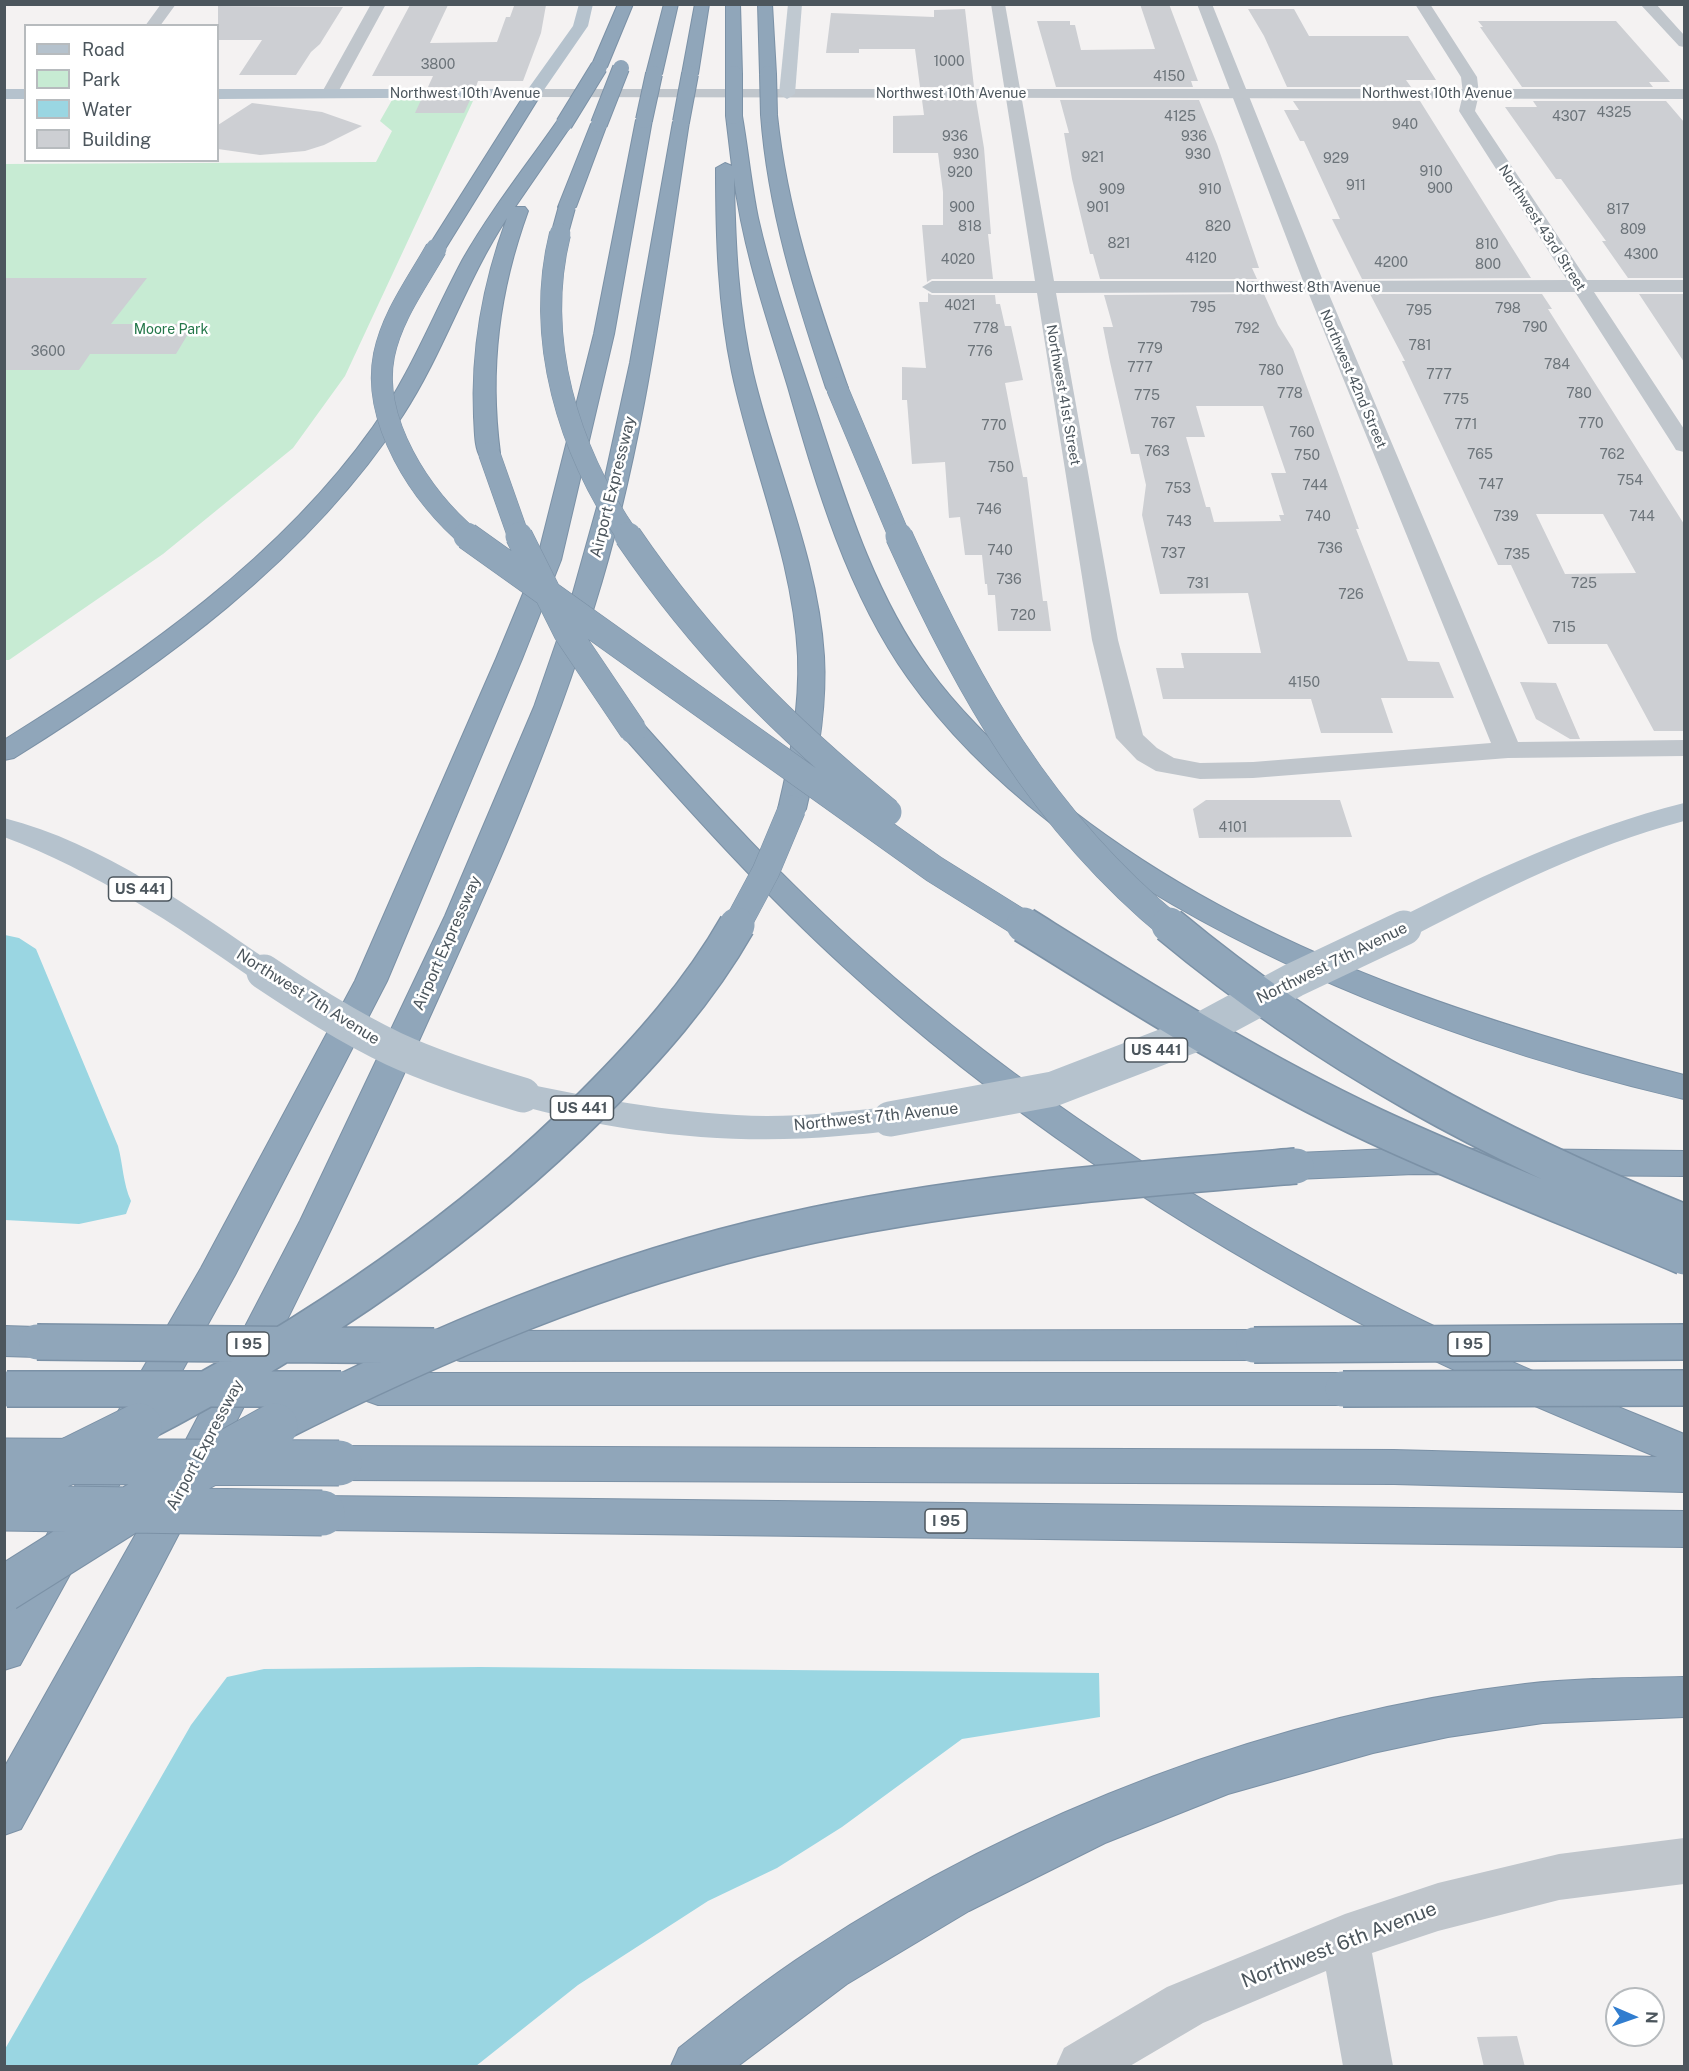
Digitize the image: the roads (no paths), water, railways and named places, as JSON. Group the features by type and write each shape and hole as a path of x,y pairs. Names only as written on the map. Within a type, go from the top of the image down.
{"highway":[{"path":"6,752 109,684 187,624 264,559 332,492 380,433 411,385 482,242 564,124 598,67 626,4"},
{"path":"4,1651 216,1275 371,981 509,659 549,560 561,514 604,334 644,120 671,4"},
{"name":"Airport Expressway","path":"4,1813 219,1422 345,1170 510,801 556,684 607,521 628,433 702,4"},
{"path":"734,4 734,116 752,233 826,478 878,606 921,677 986,754 1110,852 1241,929 1340,975 1497,1034 1684,1087"},
{"path":"765,4 771,146 783,216 803,289 837,388 919,584 983,707 1021,765 1068,827 1123,883 1185,938 1245,985 1320,1038 1407,1092 1494,1138 1684,1222"},
{"path":"767,48 775,4"},
{"path":"619,20 621,68 567,207 554,258 549,313 558,381 567,416 585,459 632,544 713,649 826,761 1066,953"},
{"path":"533,94 436,249 393,326 387,344 383,387 394,440 421,486 467,536 934,869 1066,953 1286,1081 1375,1126 1684,1257"},
{"path":"4,1493 103,1446 324,1320 406,1266 482,1208 543,1155 597,1103 680,1009 720,954 749,906 772,860 792,809 808,730 811,683 809,636 802,589 735,338 726,271 725,202 725,163 734,116"},
{"path":"536,167 505,243 488,313 482,381 489,453 511,523 527,562 576,648 633,730 717,827 834,944 970,1058 1071,1131 1187,1205 1346,1298 1579,1409 1684,1451"},
{"path":"4,1589 114,1518 292,1416 447,1344 536,1306 714,1249 836,1221 958,1199 1055,1186 1296,1166 1414,1161 1684,1164"},
{"name":"I 95","path":"21,1341 460,1346 1684,1342"},
{"path":"6,1389 1684,1388"},
{"path":"4,1461 1394,1467 1684,1475"},
{"name":"I 95","path":"4,1508 1684,1529"},
{"path":"697,2067 792,1992 895,1926 1011,1862 1118,1812 1218,1776 1319,1745 1417,1723 1524,1705 1684,1697"}],"main road":[{"path":"533,94 580,26 586,4"},
{"path":"787,94 795,4"},
{"path":"4,94 24,94"},
{"name":"Northwest 10th Avenue","path":"219,94 533,94"},
{"name":"Northwest 7th Avenue","path":"4,827 66,850 126,880 342,1021 396,1050 459,1076 523,1095 631,1116 706,1125 768,1128 824,1126 890,1119 972,1106 1053,1089 1188,1037 1294,980 1496,881 1567,849 1659,818 1684,812"}],"street":[{"path":"154,24 169,4"},
{"path":"329,94 379,4"},
{"name":"Northwest 41st Street","path":"998,4 1044,288 1106,640 1130,738 1147,754 1166,765 1200,771 1253,770 1508,750"},
{"name":"Northwest 42nd Street","path":"1204,4 1316,288 1508,750"},
{"name":"Northwest 43rd Street","path":"1422,4 1470,77 1471,94 1467,111 1684,445"},
{"path":"1647,4 1684,43"},
{"name":"Northwest 10th Avenue","path":"533,94 1684,94"},
{"name":"Northwest 8th Avenue","path":"932,287 1684,286"},
{"path":"1508,750 1684,748"},
{"name":"Northwest 6th Avenue","path":"1082,2067 1185,2005 1345,1938 1438,1907 1560,1877 1684,1861"},
{"path":"1345,1938 1368,2067"}],"water":[{"path":"5,935 19,938 36,949 118,1146 126,1188 131,1201 126,1214 79,1224 5,1220"},
{"path":"480,1667 1099,1673 1100,1717 962,1739 842,1827 777,1868 708,1901 578,1985 476,2066 5,2066 5,2049 191,1725 227,1677 264,1669"}],"park label":[{"name":"Moore Park","path":"171,330"}]}
